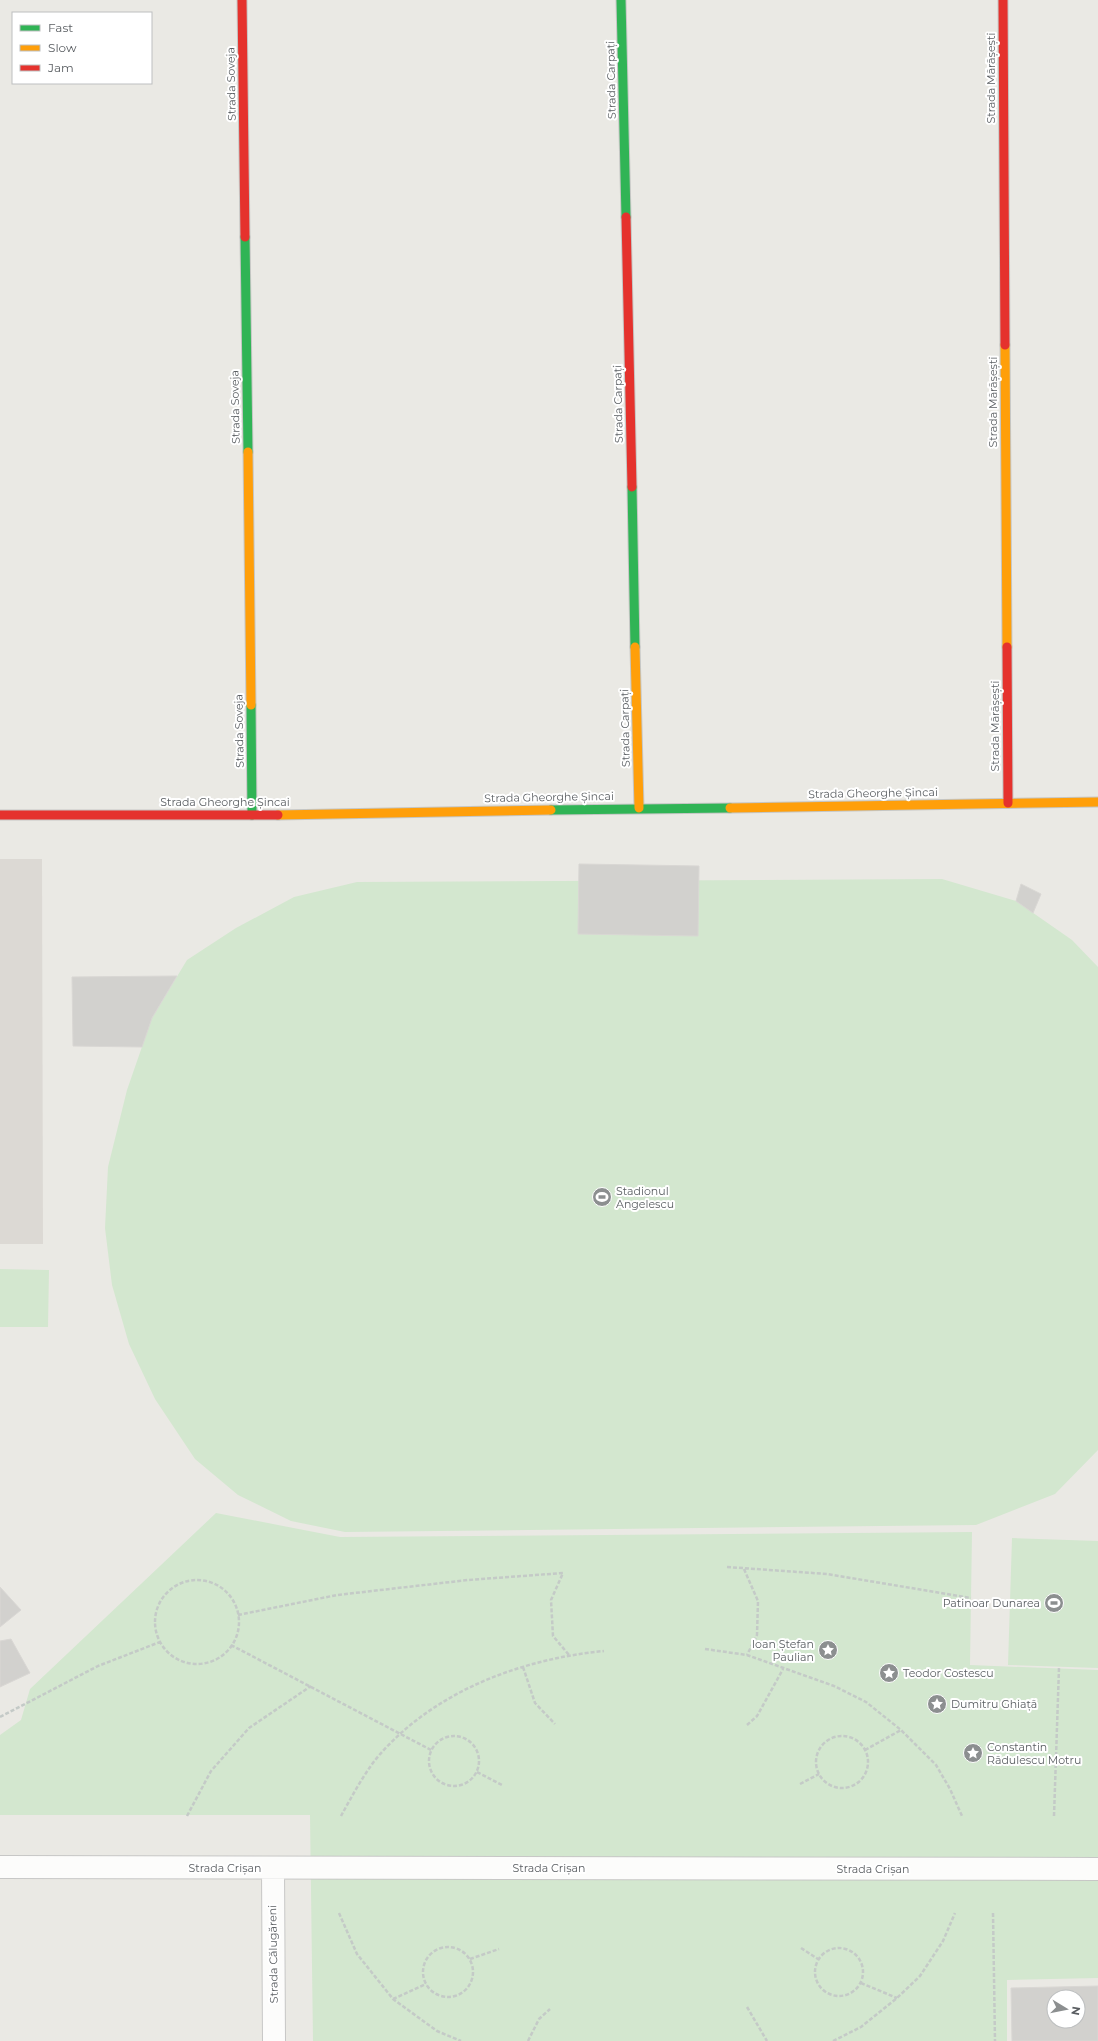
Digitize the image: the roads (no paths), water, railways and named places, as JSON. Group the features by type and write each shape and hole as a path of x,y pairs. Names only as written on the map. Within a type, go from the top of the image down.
{"street":[{"name":"Strada Soveja","path":"242,0 252,815"},
{"name":"Strada Carpați","path":"622,0 639,808"},
{"name":"Strada Mărășești","path":"1003,0 1008,803"},
{"name":"Strada Gheorghe Șincai","path":"0,815 252,815 1098,802"},
{"name":"Strada Crișan","path":"0,1867 1098,1869"},
{"name":"Strada Călugăreni","path":"273,1868 274,2041"}],"place":[{"name":"Stadionul Angelescu","path":"602,1197"},
{"name":"Patinoar Dunarea","path":"1054,1603"},
{"name":"Ioan Ștefan Paulian","path":"828,1650"},
{"name":"Teodor Costescu","path":"889,1673"},
{"name":"Dumitru Ghiață","path":"937,1704"},
{"name":"Constantin Rădulescu Motru","path":"973,1753"}]}
